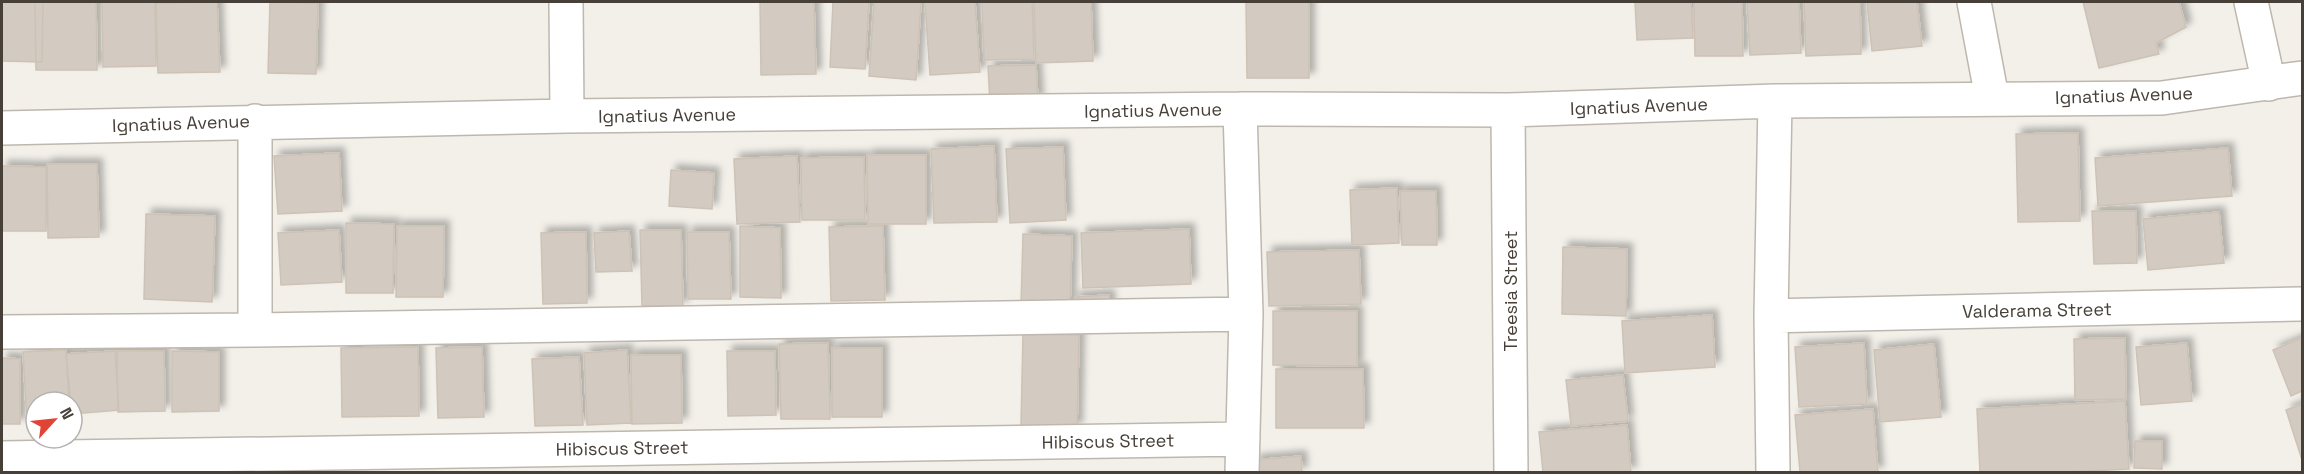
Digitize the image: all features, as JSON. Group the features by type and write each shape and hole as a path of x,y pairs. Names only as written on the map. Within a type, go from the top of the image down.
{"street":[{"path":"566,2 567,116"},
{"path":"1974,2 1992,98"},
{"path":"2251,2 2269,84"},
{"name":"Ignatius Avenue","path":"2,128 567,116 1240,109 1508,110 1775,101 2162,98 2302,78"},
{"path":"1773,472 1771,316 1775,101"},
{"path":"1240,109 1245,315 1242,472"},
{"name":"Treesia Street","path":"1508,110 1511,472"},
{"path":"255,121 255,330"},
{"name":"Valderama Street","path":"1771,316 2302,304"},
{"path":"2,332 1245,315"},
{"name":"Hibiscus Street","path":"2,458 1243,439"}],"building":[{"path":"2,2 43,2 42,62 2,61"},
{"path":"35,2 96,2 97,70 36,70"},
{"path":"102,2 155,2 156,66 103,67"},
{"path":"217,2 220,72 158,73 156,3"},
{"path":"270,2 318,3 316,74 268,73"},
{"path":"760,2 814,2 816,74 761,75"},
{"path":"833,2 869,2 865,69 830,67"},
{"path":"874,2 921,2 916,80 869,76"},
{"path":"925,2 975,2 980,72 930,75"},
{"path":"982,2 1032,2 1034,59 984,60"},
{"path":"1034,2 1091,2 1093,61 1036,63"},
{"path":"1246,2 1309,2 1309,78 1247,78"},
{"path":"1635,2 1691,2 1693,38 1637,40"},
{"path":"1694,2 1742,2 1743,56 1695,56"},
{"path":"1747,2 1799,2 1801,53 1750,55"},
{"path":"1804,2 1860,2 1861,54 1806,56"},
{"path":"1867,2 1917,2 1922,46 1872,51"},
{"path":"2083,2 2179,2 2186,27 2156,43 2159,54 2099,68"},
{"path":"1036,65 1038,101 990,103 988,66"},
{"path":"2078,133 2080,221 2018,222 2016,134"},
{"path":"994,146 997,222 934,223 931,149"},
{"path":"1063,147 1066,220 1010,223 1006,149"},
{"path":"2228,148 2232,196 2098,206 2095,158"},
{"path":"339,153 342,211 278,214 274,156"},
{"path":"867,155 926,155 926,224 868,224"},
{"path":"797,156 800,222 737,224 734,159"},
{"path":"864,157 865,220 802,220 801,158"},
{"path":"47,164 97,164 99,237 48,238"},
{"path":"2,166 46,167 46,231 2,231"},
{"path":"671,170 714,173 712,209 669,206"},
{"path":"1397,188 1399,243 1352,245 1350,190"},
{"path":"1400,191 1436,191 1437,245 1402,245"},
{"path":"2092,211 2136,211 2137,263 2094,264"},
{"path":"2219,212 2224,263 2148,270 2143,219"},
{"path":"146,214 215,216 212,302 144,299"},
{"path":"346,223 394,224 393,293 346,293"},
{"path":"397,226 444,226 443,297 396,297"},
{"path":"740,226 780,228 781,298 740,297"},
{"path":"883,226 885,300 831,301 829,227"},
{"path":"1189,229 1191,284 1083,288 1081,233"},
{"path":"339,230 342,282 281,285 278,233"},
{"path":"640,230 681,230 683,306 642,306"},
{"path":"629,231 632,271 596,272 594,233"},
{"path":"586,232 587,303 543,304 541,233"},
{"path":"687,232 729,232 731,299 688,299"},
{"path":"1023,234 1072,236 1070,308 1021,306"},
{"path":"1563,247 1627,249 1626,316 1562,314"},
{"path":"1359,250 1361,304 1269,306 1267,252"},
{"path":"1109,295 1110,311 1075,313 1075,297"},
{"path":"1273,311 1357,311 1357,366 1273,365"},
{"path":"1712,315 1715,367 1625,373 1622,321"},
{"path":"1023,334 1079,335 1077,428 1021,426"},
{"path":"2125,338 2126,399 2075,400 2074,339"},
{"path":"2302,338 2302,391 2291,396 2273,350"},
{"path":"828,343 830,419 781,419 779,344"},
{"path":"1864,343 1867,404 1799,407 1795,347"},
{"path":"2187,343 2192,401 2141,405 2136,347"},
{"path":"1934,344 1941,417 1880,422 1874,350"},
{"path":"418,347 419,416 342,417 341,348"},
{"path":"482,347 484,417 438,418 436,348"},
{"path":"832,348 882,348 882,417 832,417"},
{"path":"66,350 68,390 25,390 23,352"},
{"path":"627,350 631,423 587,425 584,353"},
{"path":"115,351 119,410 84,413 84,390 70,390 66,354"},
{"path":"117,351 164,351 165,411 118,412"},
{"path":"172,351 219,352 219,411 172,412"},
{"path":"727,351 775,351 776,415 728,416"},
{"path":"631,355 681,355 682,423 632,424"},
{"path":"579,357 583,425 535,426 532,359"},
{"path":"2,358 20,359 20,424 2,424"},
{"path":"1276,369 1363,369 1364,428 1276,428"},
{"path":"1623,375 1628,421 1571,426 1566,380"},
{"path":"2125,401 2129,469 1980,472 1977,409"},
{"path":"2302,404 2302,460 2286,410"},
{"path":"1873,409 1878,472 1800,472 1795,415"},
{"path":"1627,425 1631,472 1543,472 1539,432"},
{"path":"2135,441 2162,441 2162,469 2134,468"},
{"path":"1301,456 1302,472 1255,472 1254,460"}]}
